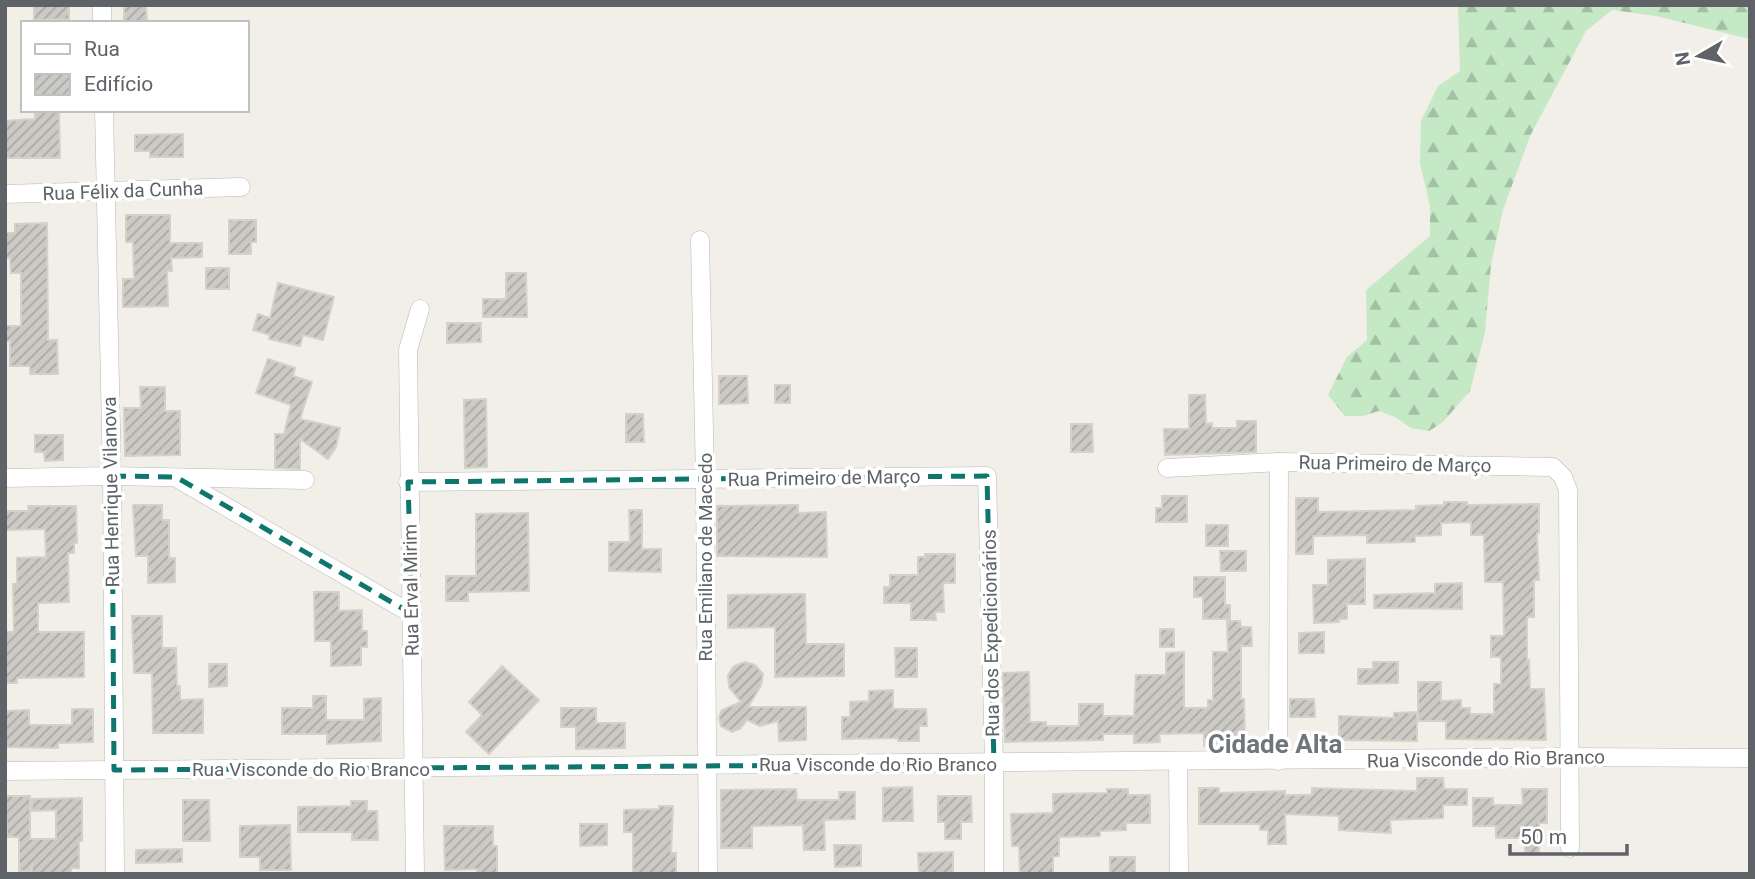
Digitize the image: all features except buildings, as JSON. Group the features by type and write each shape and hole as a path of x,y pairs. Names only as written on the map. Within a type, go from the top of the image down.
{"street":[{"name":"Rua Henrique Vilanova","path":"104,112 115,874"},
{"name":"Rua Félix da Cunha","path":"5,194 241,187"},
{"name":"Rua Emiliano de Macedo","path":"700,240 708,874"},
{"name":"Rua Erval Mirim","path":"415,874 408,350 420,309"},
{"path":"1278,761 1279,462"},
{"name":"Rua Primeiro de Março","path":"1167,468 1279,462 1553,467 1563,477 1568,490 1569,757"},
{"path":"5,478 111,476 305,481"},
{"name":"Rua Primeiro de Março","path":"408,482 987,476"},
{"name":"Rua dos Expedicionários","path":"987,476 994,764 993,874"},
{"path":"176,477 412,614"},
{"path":"1569,757 1570,848"},
{"name":"Rua Visconde do Rio Branco","path":"5,771 1569,757 1750,758"},
{"path":"1178,762 1179,874"}],"highlighted area":[{"path":"112,476 176,477 412,614 408,482 987,476 994,764 114,770"}],"green space":[{"path":"1458,5 1750,5 1750,39 1656,16 1612,10 1586,31 1530,136 1503,210 1491,264 1485,332 1470,391 1443,422 1429,431 1411,428 1395,417 1379,411 1363,416 1345,416 1328,395 1347,357 1367,340 1366,290 1430,236 1430,206 1420,163 1421,121 1438,86 1460,71"}],"district":[{"name":"Cidade Alta","path":"1275,744"}]}
